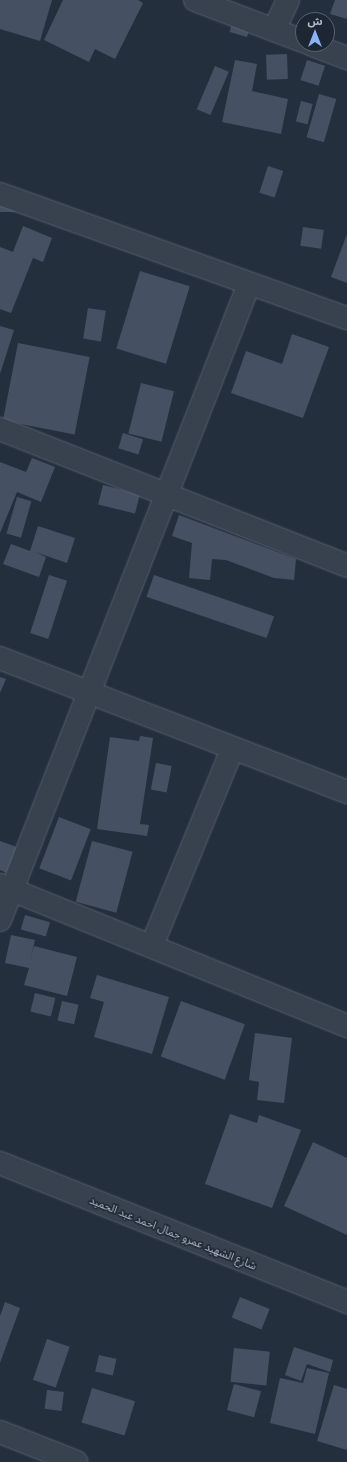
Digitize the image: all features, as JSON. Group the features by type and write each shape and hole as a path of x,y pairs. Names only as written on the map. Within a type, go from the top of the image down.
{"street":[{"path":"195,0 295,38"},
{"path":"274,30 288,0"},
{"path":"331,52 347,58"},
{"path":"0,194 347,318"},
{"path":"0,920 6,887 89,692 249,284"},
{"path":"0,429 347,566"},
{"path":"0,658 89,692 232,750 347,792"},
{"path":"152,945 232,750"},
{"path":"6,887 152,945 347,1026"},
{"name":"شارع الشهيد عمرو جمال احمد عبد الحميد","path":"0,1164 347,1300"},
{"path":"0,1432 76,1462"}],"building":[{"path":"0,0 52,0 40,41 0,29"},
{"path":"63,0 138,0 143,3 115,59 95,49 89,62 44,40"},
{"path":"335,0 347,0 347,19 335,15 335,12 331,12"},
{"path":"236,10 253,15 247,37 230,32"},
{"path":"287,54 288,79 267,80 266,55"},
{"path":"235,60 257,64 252,91 288,99 281,134 222,122"},
{"path":"307,60 325,66 319,86 301,80"},
{"path":"215,66 229,72 210,115 197,109"},
{"path":"319,94 336,99 324,142 307,137"},
{"path":"301,101 313,104 308,124 296,121"},
{"path":"268,166 283,171 275,198 259,193"},
{"path":"0,195 16,195 16,212 0,212"},
{"path":"23,226 52,238 43,262 33,258 11,313 0,309 0,247 13,252"},
{"path":"303,227 324,230 321,249 300,246"},
{"path":"347,234 347,283 331,277"},
{"path":"140,271 190,286 166,364 116,348"},
{"path":"88,308 106,311 101,341 83,339"},
{"path":"0,326 14,330 0,374"},
{"path":"292,334 329,347 303,418 231,393 246,351 282,364"},
{"path":"18,343 90,357 75,434 3,421"},
{"path":"141,383 174,391 161,442 128,433"},
{"path":"123,433 143,439 138,454 118,448"},
{"path":"32,458 55,467 41,502 17,492 0,533 0,462 26,472"},
{"path":"103,485 140,494 135,514 98,504"},
{"path":"17,497 31,501 21,538 7,534"},
{"path":"179,515 296,559 294,580 274,578 226,560 212,559 210,580 189,578 192,543 172,536"},
{"path":"38,526 75,538 67,563 35,552 46,557 39,577 3,564 11,544 30,551"},
{"path":"49,575 67,581 48,639 30,633"},
{"path":"154,575 274,616 267,638 147,597"},
{"path":"0,677 6,679 0,693"},
{"path":"140,736 153,738 140,824 149,825 147,836 97,829 110,737 139,741"},
{"path":"156,763 172,766 167,793 151,790"},
{"path":"59,817 91,829 71,881 39,868"},
{"path":"0,841 17,847 7,873 0,870"},
{"path":"92,841 133,852 116,913 76,902"},
{"path":"25,915 50,922 46,937 21,929"},
{"path":"11,935 35,940 30,961 34,946 77,957 67,996 24,985 29,968 5,963"},
{"path":"97,975 169,997 152,1054 94,1037 104,1002 90,998"},
{"path":"35,993 55,998 51,1017 30,1011"},
{"path":"62,1001 79,1005 74,1024 58,1020"},
{"path":"181,1001 245,1024 225,1080 161,1056"},
{"path":"255,1033 292,1038 284,1103 257,1100 259,1082 249,1080"},
{"path":"230,1114 257,1123 259,1115 301,1130 272,1208 205,1184"},
{"path":"313,1142 347,1158 347,1235 284,1206"},
{"path":"240,1297 270,1309 261,1329 232,1317"},
{"path":"5,1302 20,1308 0,1363 0,1316"},
{"path":"47,1339 70,1347 56,1387 33,1380"},
{"path":"294,1347 333,1360 330,1372 307,1364 301,1381 285,1375"},
{"path":"234,1348 270,1352 266,1386 230,1382"},
{"path":"99,1355 117,1359 113,1376 95,1372"},
{"path":"307,1368 329,1373 315,1434 270,1423 280,1378 303,1383"},
{"path":"234,1384 261,1391 254,1417 227,1410"},
{"path":"334,1385 347,1389 347,1450 317,1441"},
{"path":"92,1388 135,1401 125,1436 81,1422"},
{"path":"47,1390 64,1392 62,1411 45,1409"}]}
